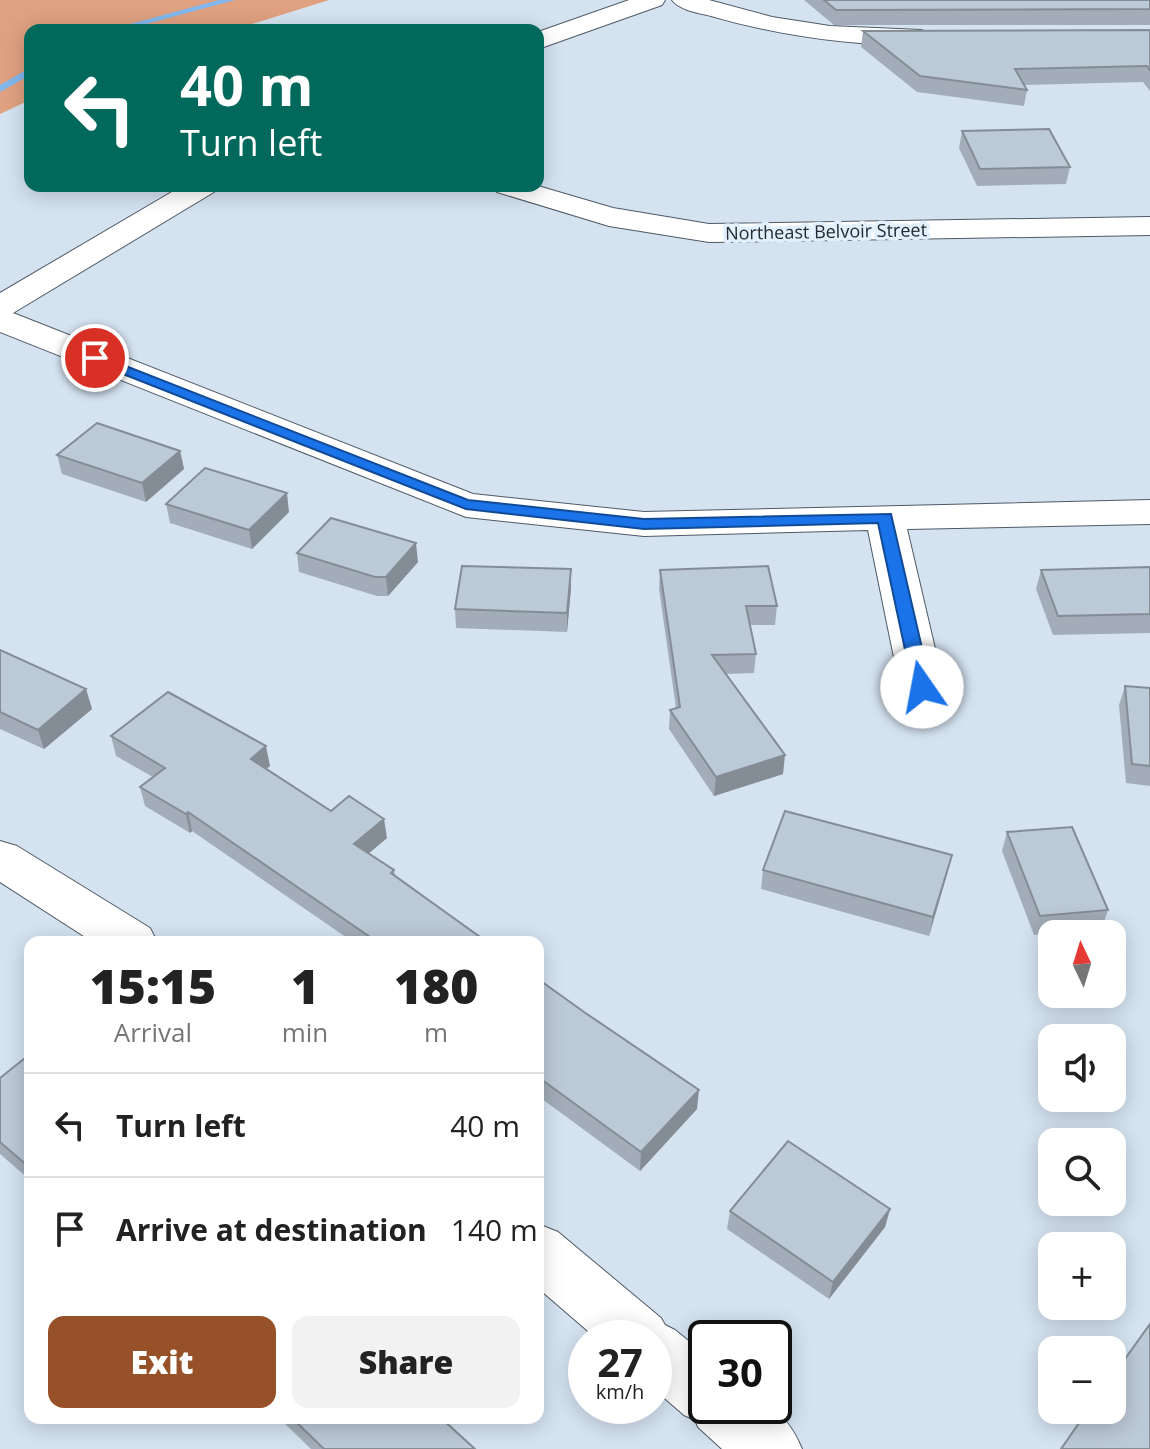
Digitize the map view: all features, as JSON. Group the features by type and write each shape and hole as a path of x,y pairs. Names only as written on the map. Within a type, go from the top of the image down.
{"street":[{"path":"544,39 653,0"},
{"path":"684,0 767,25 828,36 953,37"},
{"path":"0,307 193,192"},
{"name":"Northeast Belvoir Street","path":"528,192 609,217 709,233 1150,226"},
{"path":"0,320 466,505 644,524 1150,512"},
{"path":"885,518 922,687"},
{"path":"0,859 122,936"},
{"path":"544,1256 619,1320"},
{"path":"672,1365 688,1379"},
{"path":"741,1424 770,1449"}],"shaded area":[{"path":"0,0 329,0 252,24 24,24 24,103 0,114"}],"building":[{"path":"824,0 1150,0 1150,9 836,10"},
{"path":"1150,30 1150,70 1147,66 1015,69 1027,90 920,76 863,31"},
{"path":"1049,129 1070,167 980,169 962,131"},
{"path":"97,423 180,451 142,483 57,455"},
{"path":"205,468 287,493 249,530 166,504"},
{"path":"331,518 416,543 386,577 375,577 297,553"},
{"path":"462,566 571,569 567,613 455,609"},
{"path":"768,566 777,606 746,606 756,654 712,655 785,755 716,777 670,710 680,707 660,570"},
{"path":"1150,567 1150,614 1058,616 1041,570"},
{"path":"0,650 86,689 38,730 0,712"},
{"path":"1125,686 1150,688 1150,766 1132,764"},
{"path":"168,692 266,746 251,759 331,811 349,796 384,819 354,844 394,870 391,873 479,936 369,936 188,812 186,814 140,787 165,768 111,736"},
{"path":"785,811 952,855 933,917 763,870"},
{"path":"1072,827 1108,910 1040,916 1007,832"},
{"path":"544,983 699,1090 641,1152 544,1081"},
{"path":"24,1059 24,1163 0,1142 0,1078"},
{"path":"788,1141 890,1209 833,1282 730,1211"},
{"path":"1150,1324 1150,1449 1061,1449 1078,1424 1126,1424 1126,1357"},
{"path":"298,1424 448,1424 475,1449 324,1449"}],"waterway":[{"path":"136,24 230,0"},
{"path":"0,89 24,75"}],"route":[{"path":"95,358 466,505 644,524 885,518 922,687"}]}
